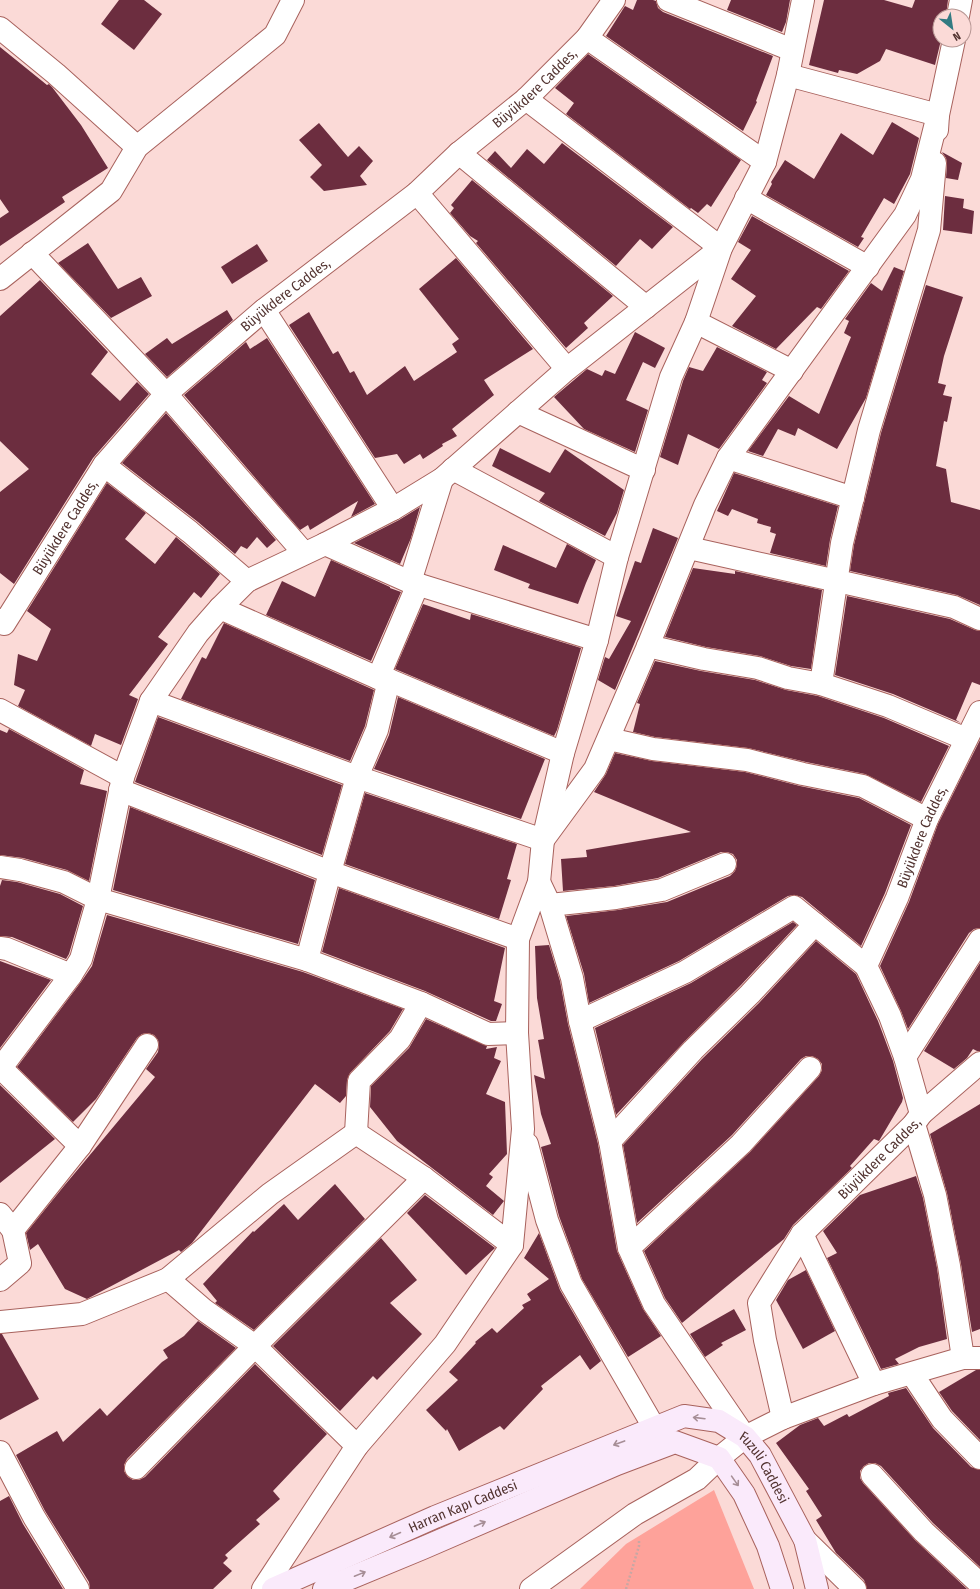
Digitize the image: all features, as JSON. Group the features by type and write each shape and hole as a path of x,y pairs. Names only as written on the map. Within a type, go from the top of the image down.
{"main road":[{"name":"Fuzuli Caddesi","path":"655,1429 684,1416 719,1421 745,1437 760,1455 806,1540 817,1589"},
{"name":"Harran Kapı Caddesi","path":"273,1589 435,1517 655,1429"},
{"name":"Fuzuli Caddesi","path":"617,1464 675,1442 719,1458 744,1494 768,1546 782,1589"},
{"name":"Harran Kapı Caddesi","path":"324,1589 424,1548 617,1464"}],"street":[{"path":"0,279 111,191 137,147 275,35 293,0"},
{"name":"Büyükdere Caddes,","path":"1,626 104,465 166,394 264,310 417,193 459,153 526,99 587,38 614,0"},
{"path":"668,0 792,50"},
{"path":"263,1589 357,1446 445,1344 512,1245 523,1129 517,1033 518,938 539,882 543,840 562,753 597,640 617,557 671,377 696,322 721,248 766,162 788,75 803,0"},
{"path":"0,28 56,74 137,147"},
{"path":"587,38 766,162"},
{"path":"543,840 595,768 609,739 648,646 705,505 728,458 905,215 922,179 938,116 952,48"},
{"path":"788,75 938,116"},
{"path":"526,99 721,248"},
{"path":"820,684 842,544 869,430 929,230 938,116"},
{"path":"459,153 646,307"},
{"path":"417,193 567,369"},
{"path":"746,198 868,267"},
{"path":"80,1146 0,1068 71,975 81,959 98,899 122,784 151,700 198,634 220,608 248,581 393,509 447,474 567,369 721,248"},
{"path":"32,253 166,394 304,554"},
{"path":"264,310 393,509"},
{"path":"696,322 792,372"},
{"path":"518,412 644,470"},
{"path":"728,458 853,498"},
{"path":"104,465 190,532 248,581"},
{"path":"447,474 617,557"},
{"path":"308,960 330,872 357,778 377,730 384,679 447,474"},
{"path":"325,544 414,583 597,640"},
{"path":"688,548 837,580 954,608 980,619"},
{"path":"220,608 384,679 562,753"},
{"path":"648,646 704,659 758,668 788,678 820,684 888,706 966,739"},
{"path":"151,700 357,778 543,840"},
{"path":"0,710 122,784 330,872 518,938"},
{"name":"Büyükdere Caddes,","path":"783,1418 765,1340 759,1303 802,1234 917,1119 905,1057 890,1016 866,966 897,898 927,819 980,712"},
{"path":"609,739 653,749 747,760 803,774 863,786 927,819"},
{"path":"550,905 616,898 662,890 725,864"},
{"path":"0,867 20,870 64,882 98,899 308,960 421,1002 488,1034 517,1033"},
{"path":"539,882 550,905 572,978 580,1021 610,1141 629,1248 654,1304 745,1437"},
{"path":"580,1021 685,972 794,907 866,966"},
{"path":"610,1141 693,1050 750,994 814,924"},
{"path":"905,1057 980,940"},
{"path":"0,948 7,949 71,975"},
{"path":"356,1133 359,1081 400,1039 421,1002"},
{"path":"0,1280 20,1263 7,1222 80,1146 147,1045"},
{"path":"531,1589 635,1514 697,1479 719,1458 745,1437 783,1418 874,1384 972,1358 949,1266 917,1119 980,1063"},
{"path":"629,1248 741,1144 810,1068"},
{"path":"523,1129 547,1220 571,1284 655,1429"},
{"path":"356,1133 424,1178 512,1245"},
{"path":"0,1322 82,1314 168,1279 270,1194 356,1133"},
{"path":"136,1468 255,1346 424,1178"},
{"path":"802,1234 874,1384"},
{"path":"168,1279 204,1310 255,1346 357,1446"},
{"path":"912,1374 942,1418 980,1458"},
{"path":"0,1452 34,1517 78,1589"},
{"path":"872,1475 924,1532 980,1584"},
{"path":"806,1540 855,1589"}],"path":[{"path":"626,1589 639,1546 635,1514"}],"shaded area":[{"path":"714,1490 754,1589 580,1589 626,1544"}],"building":[{"path":"119,0 144,0 162,14 134,50 101,24"},
{"path":"637,0 656,1 658,8 663,12 773,56 756,101 757,102 743,131 606,36 625,6 633,10"},
{"path":"731,0 790,0 786,22 782,32 727,10"},
{"path":"824,0 884,0 912,8 915,0 948,0 947,8 932,8 932,48 939,48 935,65 886,49 880,61 857,74 839,70 838,73 809,65"},
{"path":"0,47 47,85 49,84 52,87 81,125 108,168 62,197 65,202 0,246 0,218 9,212 0,199"},
{"path":"588,54 741,160 711,207 707,204 698,213 691,208 690,209 566,114 574,103 555,88"},
{"path":"892,122 919,138 910,174 894,204 884,198 861,237 864,238 858,247 766,195 772,184 771,182 785,160 814,179 841,133 873,155"},
{"path":"319,123 348,157 359,146 373,161 360,176 367,185 324,191 310,177 322,165 299,140"},
{"path":"562,143 673,227 652,249 640,239 616,266 487,160 495,151 511,168 527,149 544,164"},
{"path":"942,152 962,163 958,180 946,178 947,164 946,158"},
{"path":"472,180 613,296 584,323 588,328 566,348 476,243 478,241 470,236 450,213 454,208 451,205"},
{"path":"945,196 964,199 963,208 974,211 972,234 943,230"},
{"path":"752,216 849,271 821,309 817,307 776,349 732,326 756,296 731,279 751,250 738,242"},
{"path":"88,243 118,289 141,277 152,296 111,318 58,263"},
{"path":"257,244 268,261 232,284 221,267"},
{"path":"456,258 533,349 484,380 494,395 452,429 457,436 442,444 443,446 423,459 420,454 404,464 397,454 375,458 289,325 309,312 333,354 338,351 350,373 354,371 367,395 405,366 414,381 457,352 452,344 459,339 419,289"},
{"path":"894,267 904,271 866,398 837,449 798,428 795,436 778,429 763,456 748,451 789,396 819,414 851,337 844,333 849,321 845,319 871,283 882,291"},
{"path":"40,280 108,352 91,374 120,401 137,382 149,394 93,458 14,584 0,573 0,492 29,469 0,441 0,316"},
{"path":"926,285 963,297 944,356 938,383 946,385 943,395 952,397 947,422 944,421 936,466 946,469 951,502 980,510 980,605 957,595 850,571 854,545 881,433"},
{"path":"227,310 233,320 167,377 145,354 167,338 172,344"},
{"path":"635,332 665,348 655,368 643,362 626,400 648,410 635,452 584,429 554,397 587,369 602,376 605,370 615,374"},
{"path":"267,338 375,504 351,517 358,501 310,530 308,525 300,530 184,395 246,342 250,349"},
{"path":"717,347 767,372 762,380 767,383 719,449 688,434 678,465 660,457 683,381 689,367 703,371"},
{"path":"166,413 276,540 267,548 257,537 247,549 241,546 235,554 198,522 122,463"},
{"path":"500,448 550,473 565,449 624,490 617,513 605,536 539,501 545,493 492,466"},
{"path":"734,473 838,506 826,566 770,553 776,534 770,532 771,527 757,523 758,519 732,509 728,516 717,511"},
{"path":"107,483 146,513 125,539 155,564 176,537 220,574 201,598 194,592 158,637 168,644 129,695 138,699 121,745 95,734 91,746 18,706 25,690 14,685 18,654 37,661 51,629 27,611"},
{"path":"420,507 411,538 400,564 354,543 399,520"},
{"path":"653,528 678,538 615,690 598,680 605,657 609,659 631,621 616,616 635,561 641,563"},
{"path":"567,544 596,560 578,604 528,588 530,584 494,570 503,545 556,568"},
{"path":"331,560 401,592 371,661 266,615 282,581 315,597"},
{"path":"693,568 735,574 735,571 822,590 811,669 791,666 760,656 706,647 665,637"},
{"path":"847,596 950,619 980,631 980,685 972,682 956,720 961,723 893,694 835,675"},
{"path":"423,604 470,620 471,614 581,648 554,736 395,669"},
{"path":"224,623 374,690 365,726 350,761 181,699 202,657 206,659"},
{"path":"655,661 701,671 755,680 786,690 818,696 884,718 949,746 921,802 865,774 748,748 655,737 633,732 640,704 637,703"},
{"path":"398,697 545,759 521,819 374,769 389,735"},
{"path":"158,717 342,785 322,855 135,782"},
{"path":"9,729 84,770 80,784 107,791 89,881 67,870 23,858 0,855 0,730 7,733"},
{"path":"980,740 980,928 974,929 969,933 908,1029 880,966 909,902 938,824"},
{"path":"615,753 652,761 745,772 800,786 859,798 911,825 885,893 861,946 802,897 794,895 788,896 679,961 589,1003 584,974 566,916 667,902 730,876 735,871 737,865 737,860 733,854 721,852 658,878 614,886 563,891 561,859 587,857 586,850 691,832 594,792 606,774"},
{"path":"365,793 517,844 507,879 511,880 499,919 345,864"},
{"path":"130,807 315,880 298,944 113,890"},
{"path":"2,880 17,882 60,894 83,906 69,954 66,959 12,937 0,936 0,886"},
{"path":"339,888 505,948 494,1001 502,1004 496,1021 491,1021 425,991 322,952"},
{"path":"107,915 303,972 403,1009 390,1031 350,1073 347,1080 346,1096 340,1103 315,1084 192,1243 181,1252 179,1250 87,1299 65,1289 38,1244 30,1250 26,1233 155,1077 146,1069 158,1052 158,1040 154,1035 148,1033 142,1034 137,1038 96,1099 73,1122 17,1067 92,966"},
{"path":"793,922 797,925 616,1115 595,1028 691,983"},
{"path":"816,941 856,974 878,1021 893,1061 903,1098 902,1102 879,1141 874,1139 850,1166 852,1168 793,1225 784,1239 682,1323 665,1298 644,1251 750,1152 819,1076 822,1070 822,1064 818,1059 812,1056 806,1056 801,1059 732,1135 637,1223 623,1145 702,1059 759,1003"},
{"path":"549,945 560,981 568,1024 598,1144 617,1251 643,1309 661,1336 628,1357 582,1279 559,1216 541,1147 551,1144 541,1114 534,1075 545,1079 538,1040 544,1039 537,998 535,946"},
{"path":"0,961 51,980 0,1048"},
{"path":"980,963 980,1051 973,1049 967,1058 954,1069 924,1051"},
{"path":"426,1019 487,1046 486,1049 497,1047 494,1058 501,1061 486,1094 505,1102 507,1154 489,1174 493,1177 486,1186 504,1201 493,1215 397,1141 370,1107 371,1086 409,1048"},
{"path":"0,1085 55,1139 0,1183"},
{"path":"980,1104 980,1329 972,1332 961,1264 947,1193 930,1134"},
{"path":"916,1176 923,1198 937,1268 947,1339 919,1347 895,1359 899,1364 881,1369 827,1258 837,1253 823,1231 860,1195"},
{"path":"335,1184 365,1219 254,1330 215,1303 217,1301 203,1284 253,1231 254,1232 284,1204 298,1220"},
{"path":"425,1195 495,1248 466,1275 407,1213"},
{"path":"539,1233 560,1290 601,1361 590,1370 580,1355 541,1386 543,1389 504,1430 500,1426 459,1451 447,1429 446,1431 426,1410 458,1380 449,1372 476,1343 475,1342 492,1328 497,1333 524,1308 522,1305 531,1300 527,1294 549,1279 524,1258"},
{"path":"381,1238 417,1280 390,1303 422,1334 377,1380 373,1376 340,1411 273,1346"},
{"path":"806,1270 835,1331 803,1349 776,1300 788,1280"},
{"path":"734,1309 746,1330 721,1343 723,1345 705,1357 690,1334"},
{"path":"198,1321 236,1348 127,1459 124,1465 124,1471 128,1477 133,1480 139,1480 145,1477 255,1364 327,1434 273,1491 280,1499 256,1520 260,1524 225,1555 228,1558 223,1563 232,1571 213,1589 90,1589 89,1582 45,1511 16,1455 57,1431 63,1442 100,1408 107,1416 162,1362 168,1358 163,1350 184,1336"},
{"path":"0,1334 2,1334 39,1399 0,1420"},
{"path":"976,1370 980,1370 980,1440 952,1411 939,1392"},
{"path":"906,1388 933,1428 971,1467 980,1470 980,1567 933,1523 881,1466 875,1463 869,1463 860,1471 860,1478 915,1540 967,1589 867,1589 864,1580 836,1553 816,1520 822,1516 806,1491 809,1489 776,1443 800,1425 818,1418 824,1426 847,1414 849,1417 889,1396 888,1393"},
{"path":"9,1496 23,1524 63,1589 0,1589 0,1501"}]}
